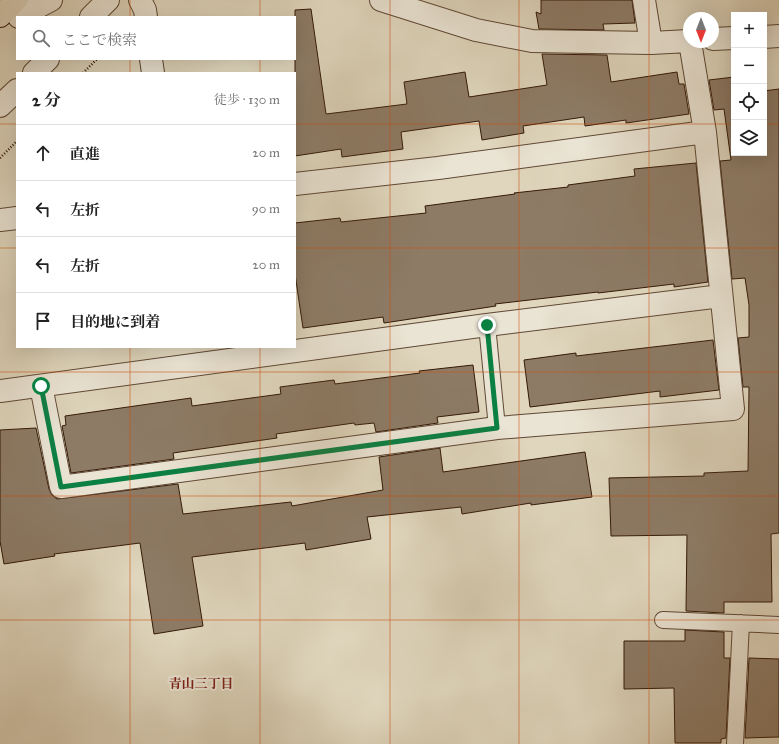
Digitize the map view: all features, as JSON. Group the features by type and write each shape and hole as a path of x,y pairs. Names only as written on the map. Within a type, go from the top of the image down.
{"highway":[{"path":"0,16 16,0"}],"street":[{"path":"22,16 51,0"},
{"path":"92,16 108,0"},
{"path":"140,0 145,10 146,16"},
{"path":"382,0 476,30 532,40 651,43 683,41"},
{"path":"644,0 651,43"},
{"path":"0,27 16,19"},
{"path":"767,37 779,36"},
{"path":"719,39 731,38"},
{"path":"41,386 61,487 497,428 733,409 705,132 690,48"},
{"path":"35,72 47,60"},
{"path":"151,60 153,72"},
{"path":"0,106 16,91"},
{"path":"296,184 438,168 705,132"},
{"path":"0,220 16,218"},
{"path":"296,346 487,325 721,296"},
{"path":"0,391 41,386 209,355 274,348"}],"lane":[{"path":"487,325 497,428"},
{"path":"663,620 779,625"},
{"path":"735,744 741,623"}],"path":[{"path":"84,72 96,60"},
{"path":"0,158 16,142"}],"building":[{"path":"541,0 632,0 635,23 603,24 604,30 539,29 536,12 541,14"},
{"path":"311,9 326,114 407,104 404,82 465,72 469,97 547,85 542,54 607,55 611,82 677,72 679,84 684,84 689,114 626,123 626,120 585,126 584,117 523,126 524,133 482,140 479,121 401,132 403,149 342,157 341,149 296,156 295,10"},
{"path":"731,77 731,156 767,156 767,91 779,89 779,533 771,534 772,602 724,602 724,613 686,611 687,535 611,536 609,478 704,476 704,473 748,471 749,387 743,387 738,338 749,337 749,305 745,278 732,279 720,161 731,160 724,109 714,110 709,80"},
{"path":"696,163 708,282 674,287 674,284 495,304 496,306 384,323 383,317 303,328 296,281 296,223 340,218 341,222 426,213 425,206 568,187 568,185 635,176 634,169"},
{"path":"713,340 719,390 660,397 660,391 530,407 524,360 576,353 576,356"},
{"path":"473,365 479,412 437,417 438,423 376,432 374,423 355,425 354,423 276,434 277,438 173,453 174,459 71,473 62,426 66,425 65,416 191,398 192,406 281,394 280,387 334,380 335,384 420,373 419,371"},
{"path":"36,428 49,489 52,495 57,499 178,484 183,514 291,502 292,506 383,490 379,457 440,448 443,472 585,452 592,497 531,505 531,503 462,514 461,507 367,517 371,539 306,550 305,543 192,557 203,626 154,634 140,543 54,554 55,556 4,564 0,541 0,430"},
{"path":"685,630 724,632 724,658 730,658 726,738 721,739 721,743 675,743 674,688 624,689 624,641 685,641"},
{"path":"749,658 779,659 779,737 745,738"}],"district":[{"name":"青山三丁目","path":"201,684"}],"route":[{"path":"41,386 61,487 497,428 487,325"}]}
